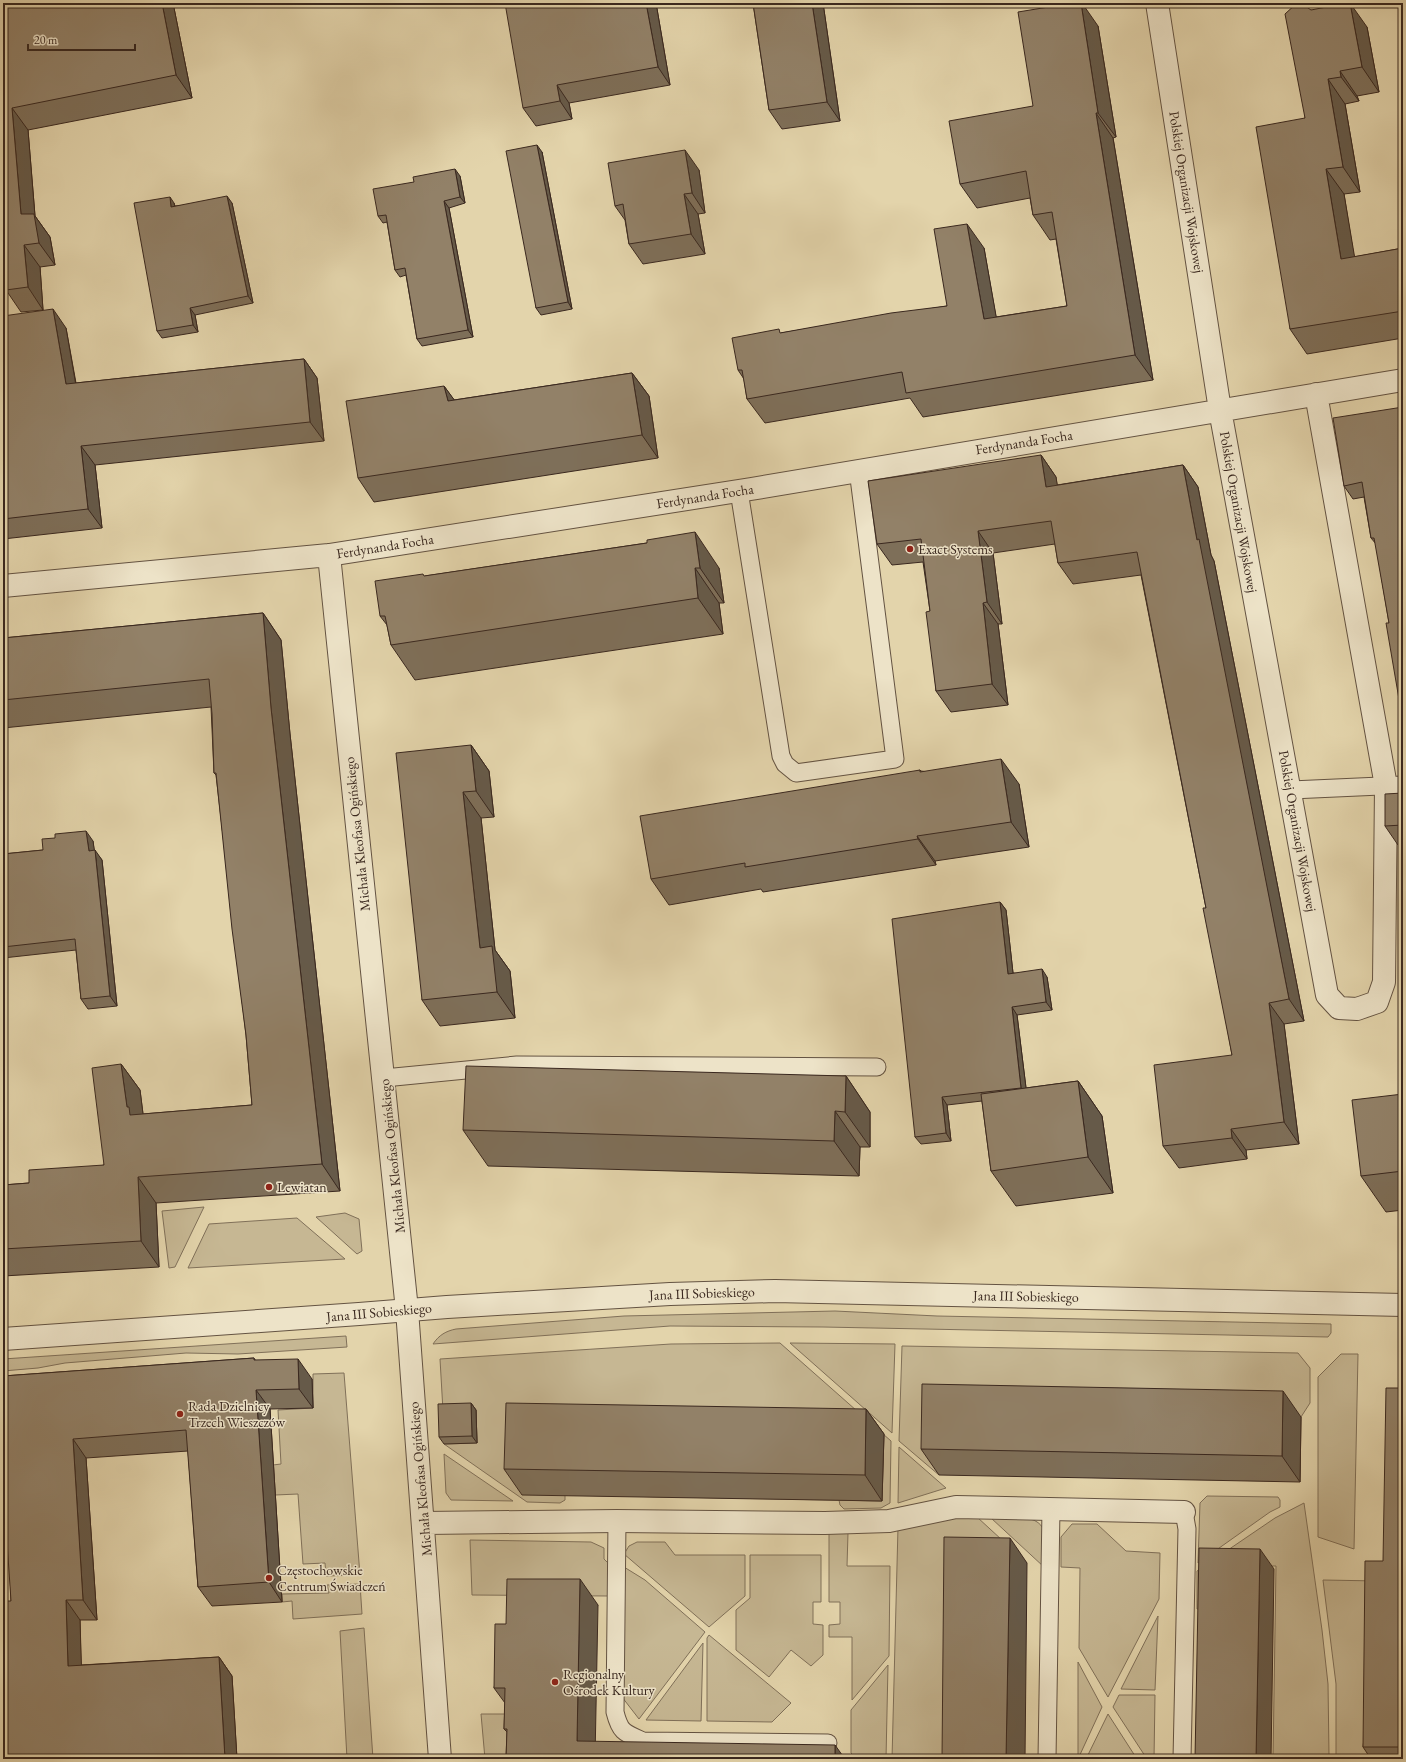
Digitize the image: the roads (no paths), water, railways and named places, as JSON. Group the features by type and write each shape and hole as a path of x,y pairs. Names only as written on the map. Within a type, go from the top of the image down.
{"street":[{"name":"Polskiej Organizacji Wojskowej","path":"1157,3 1220,410 1291,790 1327,995 1339,1008 1357,1010 1377,1002 1384,982 1395,786 1316,394"},
{"name":"Ferdynanda Focha","path":"3,586 329,555 739,490 1403,380"},
{"name":"Michała Kleofasa Ogińskiego","path":"329,555 407,1310 424,1523 440,1759"},
{"name":"Jana III Sobieskiego","path":"3,1338 407,1310 670,1294 775,1291 1403,1305"},
{"path":"424,1523 617,1521 825,1523 889,1521 956,1507 1184,1512"}],"lane":[{"path":"739,490 781,756 784,764 796,774 895,759 858,470"},
{"path":"1291,790 1395,786"},
{"path":"384,1078 518,1065 877,1066"},
{"path":"1047,1759 1051,1509"},
{"path":"1182,1759 1187,1529 1184,1512"},
{"path":"617,1521 615,1712 618,1727 630,1736 642,1741 828,1743"}],"place":[{"name":"Exact Systems","path":"910,549"},
{"name":"Lewiatan","path":"269,1187"},
{"name":"Rada Dzielnicy Trzech Wieszczów","path":"180,1414"},
{"name":"Częstochowskie Centrum Świadczeń","path":"269,1578"},
{"name":"Regionalny Ośrodek Kultury","path":"555,1682"}]}
